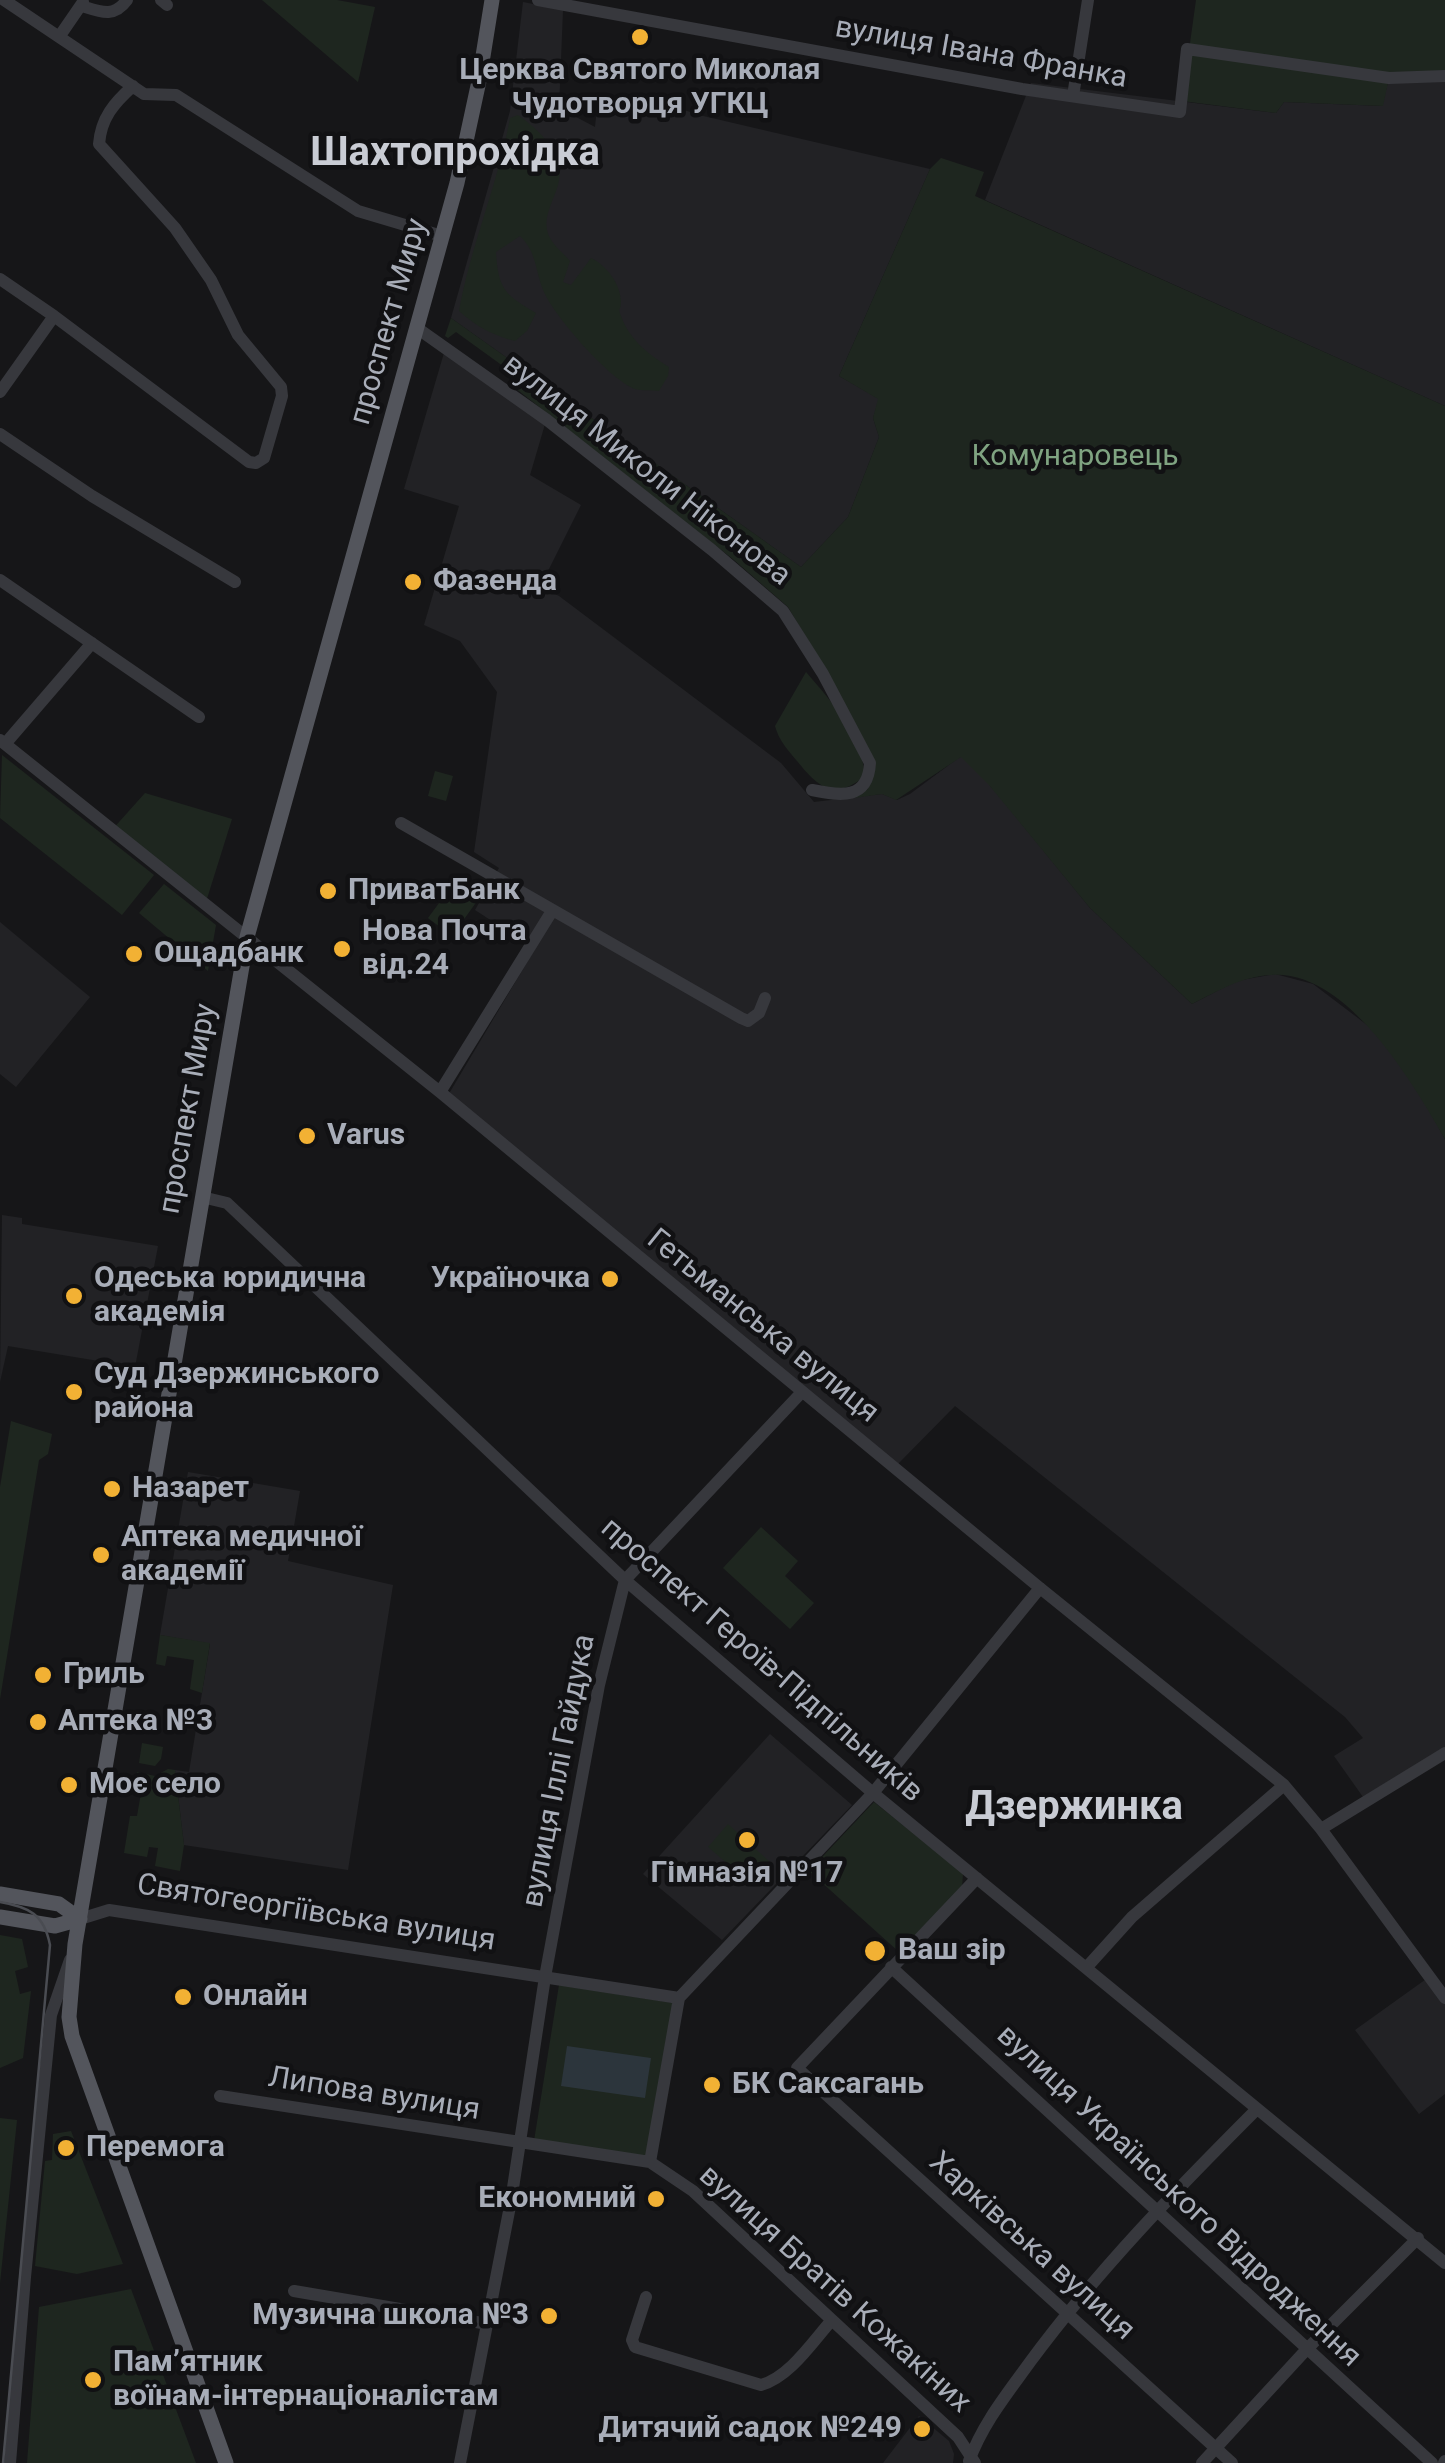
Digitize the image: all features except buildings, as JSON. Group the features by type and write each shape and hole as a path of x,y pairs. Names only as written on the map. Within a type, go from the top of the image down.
{"main road":[{"name":"проспект Миру","path":"226,2463 72,2036 69,2017 75,1944 247,937 442,236 472,119 492,0"},
{"path":"0,1894 59,1904 80,1919"},
{"name":"Святогеоргіївська вулиця","path":"0,1917 55,1926 80,1919"}],"street":[{"path":"4,0 144,94 176,95 358,210 442,236"},
{"path":"59,37 83,3 115,12 127,0"},
{"name":"вулиця Івана Франка","path":"538,0 1180,112 1186,49 1389,78 1445,76"},
{"path":"1073,96 1088,0"},
{"path":"0,279 249,462 264,458 282,396 281,387 238,335 211,280 175,228 100,144 106,117 114,103 133,86"},
{"path":"0,392 54,316"},
{"name":"вулиця Миколи Ніконова","path":"417,328 548,420 784,611 870,763 864,788 851,793 812,790"},
{"path":"0,434 92,496 235,582"},
{"path":"0,580 199,717"},
{"path":"2,742 92,644"},
{"name":"Гетьманська вулиця","path":"2,742 440,1092 1284,1785 1445,1998"},
{"path":"400,823 741,1018 748,1021 759,1014 766,998"},
{"path":"440,1092 552,911"},
{"name":"проспект Героїв-Підпільників","path":"202,1197 227,1202 625,1580 873,1794 1445,2263"},
{"name":"вулиця Іллі Гайдука","path":"460,2463 521,2143 546,1977 599,1685 625,1580 802,1392"},
{"path":"650,2162 678,1998 873,1794 1040,1588"},
{"path":"1321,1829 1445,1754"},
{"path":"1086,1968 1132,1916 1284,1785"},
{"path":"891,1967 976,1878"},
{"name":"Святогеоргіївська вулиця","path":"80,1919 109,1910 678,1998"},
{"path":"10,2463 52,2015 75,1944"},
{"name":"Харківська вулиця","path":"891,1967 797,2068 1232,2463"},
{"name":"вулиця Українського Відродження","path":"891,1967 1432,2463"},
{"name":"Липова вулиця","path":"220,2096 650,2162"},
{"path":"971,2461 988,2420 1067,2312 1155,2210 1257,2109"},
{"name":"вулиця Братів Кожакіних","path":"650,2162 694,2191 958,2437 971,2461"},
{"path":"1202,2463 1306,2350 1418,2238"},
{"path":"294,2292 488,2324"},
{"path":"646,2297 632,2340 636,2347 761,2385 783,2373 832,2320"}],"shaded area":[{"path":"523,2 563,10 559,108 595,127 598,99 632,106 636,94 699,115 930,169 839,376 879,399 873,418 879,437 848,517 801,567 451,318 510,111"},
{"path":"1445,76 1445,406 985,200 1031,83 1276,113 1284,102 1382,106 1389,78"},
{"path":"444,353 545,424 530,475 581,505 540,587 559,596 781,763 814,802 882,794 897,800 961,756 989,784 1090,908 1192,1004 1236,981 1275,974 1313,984 1375,1031 1415,1085 1445,1139 1445,1747 1363,1797 1334,1756 1363,1738 1345,1717 955,1406 894,1468 447,1097 535,949 475,910 499,868 474,852 497,692 460,641 424,625 459,506 404,489"},
{"path":"0,922 90,997 16,1087 0,1074"},
{"name":"Одеська юридична академія","path":"2,1215 22,1218 22,1224 158,1246 135,1367 8,1346 0,1382"},
{"path":"188,1472 300,1491 288,1561 393,1585 348,1870 184,1845 175,1770 189,1772 210,1644 160,1635"},
{"name":"Гімназія №17","path":"770,1734 852,1805 722,1940 643,1874"},
{"path":"1429,1977 1445,1998 1445,2094 1419,2114 1355,2030"},
{"path":"567,2046 651,2058 645,2098 561,2086"},
{"name":"Дитячий садок №249","path":"919,2416 949,2441 953,2463 883,2463"}],"green space":[{"path":"262,0 337,0 375,7 358,82"},
{"path":"1196,0 1445,0 1445,78 1389,78 1383,106 1284,102 1276,113 1182,101"},
{"path":"518,115 543,136 559,164 558,185 546,224 550,239 570,261 563,282 571,285 591,258 607,270 618,288 619,310 629,332 647,352 669,367 659,391 637,390 624,383 584,346 550,303 533,255 520,236 496,252 505,290 536,313 527,331 515,341 507,339 485,330 459,311 510,118"},
{"name":"Комунаровець","path":"941,158 984,172 975,196 1445,406 1445,1139 1375,1034 1326,991 1300,978 1261,976 1230,985 1192,1004 1090,908 989,785 961,757 896,800 882,794 854,798 867,790 873,777 827,672 788,607 510,384 514,374 456,332 445,336 451,318 801,567 848,517 879,437 873,418 878,399 839,376 930,169"},
{"path":"806,672 852,733 863,761 865,776 844,788 828,788 813,778 781,741 775,726"},
{"path":"2,755 154,875 122,915 0,818"},
{"path":"435,771 453,776 446,801 428,796"},
{"path":"145,793 232,819 205,905 111,831"},
{"path":"456,880 480,897 452,936 428,918"},
{"path":"164,884 216,925 208,971 139,913"},
{"path":"11,1421 52,1434 48,1454 39,1460 0,1699 0,1487"},
{"path":"761,1527 798,1561 785,1576 814,1603 790,1629 723,1568"},
{"path":"160,1635 210,1643 202,1693 190,1689 194,1660 167,1656 165,1666 156,1664"},
{"path":"142,1743 163,1747 155,1766 139,1763"},
{"path":"175,1770 184,1845 180,1871 155,1866 158,1848 149,1847 147,1857 124,1853 130,1816 137,1816 141,1793 134,1791 137,1772 155,1776"},
{"path":"874,1802 963,1873 962,1888 899,1952 809,1871"},
{"path":"728,1824 770,1862 751,1884 708,1847"},
{"path":"0,1935 22,1939 28,1967 15,1971 20,1994 31,1991 23,2058 0,2068"},
{"path":"559,1985 673,2003 648,2160 534,2141"},
{"path":"0,2118 17,2120 0,2283"},
{"path":"71,2131 123,2264 77,2274 35,2266 45,2161 52,2160 53,2134"},
{"path":"131,2289 196,2463 27,2463 39,2307"}],"tram line":[{"path":"0,1902 34,1914 44,1926 50,1945 3,2463"}],"place":[{"name":"Церква Святого Миколая Чудотворця УГКЦ","path":"640,37"},
{"name":"Фазенда","path":"413,582"},
{"name":"ПриватБанк","path":"328,891"},
{"name":"Нова Почта від.24","path":"342,949"},
{"name":"Ощадбанк","path":"134,954"},
{"name":"Varus","path":"307,1136"},
{"name":"Україночка","path":"610,1279"},
{"name":"Одеська юридична академія","path":"74,1296"},
{"name":"Суд Дзержинського района","path":"74,1392"},
{"name":"Назарет","path":"112,1489"},
{"name":"Аптека медичної академії","path":"101,1555"},
{"name":"Гриль","path":"43,1675"},
{"name":"Аптека №3","path":"38,1722"},
{"name":"Моє село","path":"69,1785"},
{"name":"Гімназія №17","path":"747,1840"},
{"name":"Ваш зір","path":"875,1951"},
{"name":"Онлайн","path":"183,1997"},
{"name":"БК Саксагань","path":"712,2085"},
{"name":"Перемога","path":"66,2148"},
{"name":"Економний","path":"656,2199"},
{"name":"Музична школа №3","path":"549,2316"},
{"name":"Пам’ятник воїнам-інтернаціоналістам","path":"93,2380"},
{"name":"Дитячий садок №249","path":"922,2429"}],"district":[{"name":"Шахтопрохідка","path":"455,155"},
{"name":"Дзержинка","path":"1074,1809"}]}
